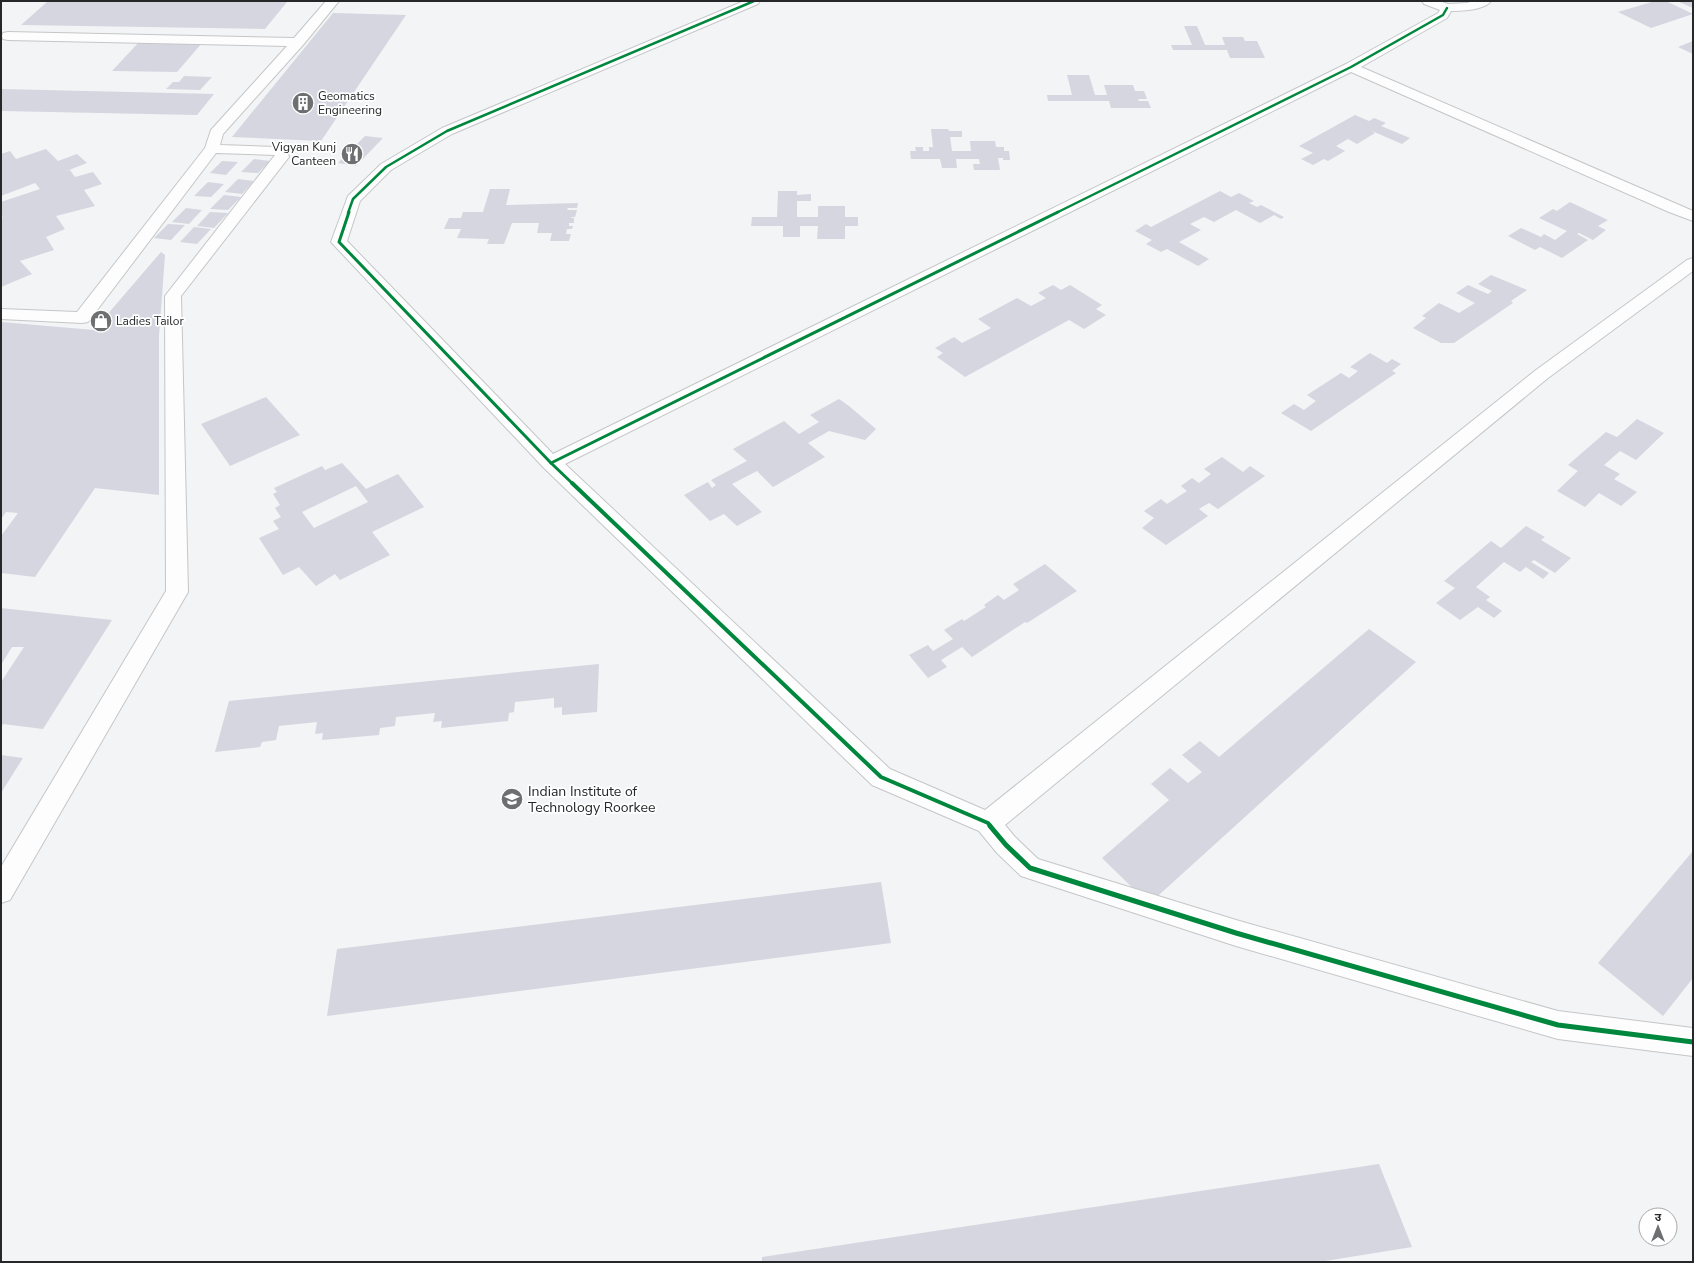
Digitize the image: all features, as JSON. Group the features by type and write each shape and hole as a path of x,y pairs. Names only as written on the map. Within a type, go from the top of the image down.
{"street":[{"path":"1,314 82,318 214,141 333,1"},
{"path":"754,1 447,131 386,167 353,199 339,242 551,463 882,777 988,823 1006,845 1030,868 1236,933 1558,1025 1693,1042"},
{"path":"1428,1 1447,8 1468,6 1485,1"},
{"path":"551,463 1352,67 1444,15 1447,8"},
{"path":"8,36 298,42"},
{"path":"1352,67 1693,216"},
{"path":"1,891 178,592 173,296 282,156 282,153 276,151 214,141"},
{"path":"988,823 1542,374 1693,263"}],"building":[{"path":"48,1 287,2 265,29 21,25"},
{"path":"1655,1 1666,1 1693,14 1651,28 1618,12"},
{"path":"1677,1 1693,1 1693,8"},
{"name":"Geomatics Engineering","path":"333,13 406,15 321,141 232,137"},
{"path":"1184,26 1197,26 1205,45 1225,45 1222,37 1243,37 1245,41 1257,41 1265,58 1230,58 1227,50 1173,50 1171,45 1192,45"},
{"path":"140,41 202,43 177,72 112,71"},
{"path":"1693,41 1693,54 1678,47"},
{"path":"1067,75 1089,75 1095,95 1107,95 1104,85 1133,85 1135,91 1144,91 1147,99 1138,99 1139,101 1148,101 1151,108 1111,108 1109,101 1048,101 1047,95 1072,95"},
{"path":"184,76 212,77 200,90 166,89 173,82 179,82"},
{"path":"1,89 214,94 197,115 1,111"},
{"path":"1355,115 1369,121 1374,118 1386,123 1381,126 1410,138 1402,144 1372,131 1375,133 1357,144 1348,139 1336,146 1345,151 1328,161 1324,159 1313,165 1301,159 1313,153 1299,146"},
{"path":"931,129 962,131 962,137 950,137 952,151 971,151 970,141 995,141 996,147 1004,147 1004,151 1009,151 1010,160 998,158 1000,170 974,170 973,164 980,164 979,159 956,159 957,168 942,168 940,159 911,159 910,151 916,151 915,147 923,147 923,151 929,151 929,147 933,147"},
{"path":"365,136 383,138 356,166 338,163"},
{"path":"46,149 58,161 77,154 87,163 64,172 70,170 75,177 93,172 102,184 84,190 95,206 56,216 65,229 46,237 54,250 20,261 32,274 1,287 1,219 3,218 1,214 1,202 40,189 35,183 1,196 1,154 10,151 16,159"},
{"path":"254,159 270,161 258,173 241,172"},
{"path":"222,161 238,162 226,175 210,173"},
{"path":"238,179 254,181 242,194 225,192"},
{"path":"208,182 224,184 211,197 194,196"},
{"path":"490,189 510,189 506,205 578,203 577,208 568,208 567,210 577,210 575,217 571,218 574,218 574,223 569,223 569,226 573,226 572,229 567,229 566,234 571,234 569,241 550,241 552,233 537,233 539,223 512,223 504,244 487,244 489,239 457,238 461,229 444,229 449,218 461,218 463,212 483,212"},
{"path":"778,191 797,191 797,195 811,194 811,201 797,201 797,217 818,217 818,206 845,206 845,217 858,217 858,226 845,226 845,239 817,239 818,226 800,226 800,237 783,237 783,226 751,226 752,217 777,217"},
{"path":"1220,191 1231,197 1239,193 1254,201 1249,203 1257,207 1261,205 1284,217 1281,219 1274,215 1260,223 1236,210 1214,222 1204,217 1190,224 1201,230 1179,242 1209,259 1198,266 1167,249 1161,252 1146,244 1152,240 1135,231 1146,224 1151,227"},
{"path":"224,195 241,197 228,210 210,209"},
{"path":"1570,202 1608,220 1598,226 1606,230 1593,240 1579,233 1577,234 1588,240 1562,258 1540,247 1535,250 1508,236 1521,228 1541,237 1544,234 1555,240 1567,231 1539,218 1553,209 1557,211"},
{"path":"186,208 202,210 189,224 172,222"},
{"path":"210,212 228,213 214,228 197,226"},
{"path":"168,224 185,225 171,240 154,238"},
{"path":"194,227 211,229 197,244 180,242"},
{"path":"161,252 165,255 159,336 159,495 95,488 35,577 1,573 1,536 18,513 6,512 1,519 1,322 94,330"},
{"path":"1491,275 1527,290 1511,301 1513,303 1454,343 1441,343 1413,328 1426,318 1422,316 1439,303 1459,313 1475,303 1456,293 1468,285 1488,294 1492,291 1478,284"},
{"path":"1053,285 1061,290 1070,285 1102,305 1096,309 1106,315 1084,329 1069,320 965,377 937,357 943,353 935,348 954,337 962,343 991,328 978,319 1017,298 1031,306 1046,298 1038,293"},
{"path":"1370,353 1387,363 1392,359 1401,364 1392,371 1396,373 1311,431 1281,413 1294,404 1304,410 1316,401 1307,395 1341,373 1349,378 1358,371 1350,367"},
{"path":"266,397 300,435 230,466 201,424"},
{"path":"839,399 876,429 865,440 829,431 808,443 825,457 773,487 757,471 732,484 762,512 737,526 724,514 710,521 684,495 708,482 712,488 716,485 711,480 747,461 733,449 784,421 799,434 819,422 810,415"},
{"path":"1637,419 1664,433 1636,460 1620,451 1604,465 1620,474 1614,479 1637,492 1621,506 1599,493 1585,507 1557,491 1578,471 1568,465 1606,432 1617,437"},
{"path":"1222,457 1243,472 1250,466 1265,476 1218,509 1209,503 1199,509 1208,516 1166,545 1142,528 1154,518 1144,511 1161,499 1167,504 1187,491 1181,486 1192,478 1199,483 1211,474 1204,469"},
{"path":"342,463 366,489 398,474 424,507 372,532 390,555 340,580 335,574 316,586 299,567 283,575 259,538 279,529 273,521 281,517 275,508 280,505 273,494 277,492 274,488 322,466 325,470","holes":["356,486 368,502 314,528 302,512"]},
{"path":"1526,526 1545,537 1541,540 1571,558 1555,573 1534,560 1531,562 1549,573 1543,579 1526,567 1520,572 1504,562 1476,587 1490,597 1486,600 1502,611 1494,618 1478,607 1460,620 1436,603 1455,588 1444,581 1491,541 1501,548"},
{"path":"1045,564 1077,591 1027,623 1025,622 972,657 962,647 941,660 947,667 928,678 909,655 928,645 933,651 953,639 944,630 962,619 964,621 986,607 984,605 998,595 1004,600 1019,590 1013,584"},
{"path":"1,608 112,620 43,729 3,724 1,728 1,682 24,647 12,647 1,665"},
{"path":"1369,629 1416,662 1149,904 1102,858 1169,800 1151,784 1170,768 1188,783 1202,772 1182,755 1200,741 1219,757"},
{"path":"599,664 597,712 562,715 562,707 554,708 554,698 515,702 514,712 509,713 508,721 441,728 442,721 433,722 435,713 396,717 395,726 380,728 379,735 322,740 323,733 315,734 317,722 279,726 276,740 262,742 260,747 215,752 229,701"},
{"path":"1,755 23,758 1,793"},
{"path":"1693,851 1693,978 1663,1016 1598,963"},
{"path":"881,882 891,943 327,1016 337,949"},
{"path":"1379,1164 1412,1247 1319,1262 762,1262 762,1257"}],"cycle path":[{"path":"754,1 447,131 386,167 353,199 339,242 551,463 881,777 988,823 1006,845 1030,868 1236,933 1558,1025 1693,1042"},
{"path":"551,463 1351,67 1443,15 1447,8"}],"place":[{"name":"Geomatics Engineering","path":"303,103"},
{"name":"Vigyan Kunj Canteen","path":"352,154"},
{"name":"Ladies Tailor","path":"101,321"},
{"name":"Indian Institute of Technology Roorkee","path":"512,799"}]}
